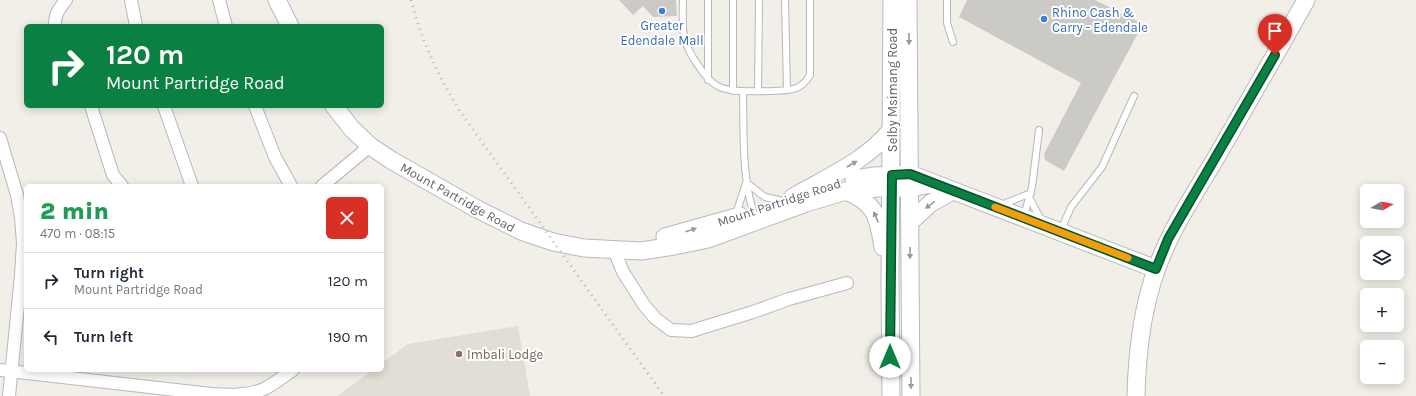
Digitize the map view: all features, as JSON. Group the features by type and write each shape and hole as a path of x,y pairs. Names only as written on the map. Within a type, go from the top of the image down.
{"street":[{"path":"55,24 56,14 66,0"},
{"path":"131,0 136,24"},
{"path":"219,0 225,24"},
{"path":"277,0 289,24"},
{"name":"Selby Msimang Road","path":"891,396 890,283 892,181 892,0"},
{"name":"Selby Msimang Road","path":"908,0 911,396"},
{"path":"1136,396 1136,367 1148,298 1156,269 1168,239 1244,110 1306,0"},
{"path":"92,108 113,176 120,184"},
{"path":"165,108 191,184"},
{"path":"255,108 274,157 290,184"},
{"name":"Mount Partridge Road","path":"336,108 352,129 370,146 391,160 477,209 521,231 553,242 568,245 584,248 641,251 691,243 708,239 755,217 788,199 819,187 846,180 910,181 932,184 952,191 1156,269"},
{"path":"788,199 862,158 880,143 891,130"},
{"path":"0,138 15,188 21,217 23,243 24,275 6,371 9,396"},
{"path":"324,184 370,146"},
{"name":"Mount Partridge Road","path":"620,250 735,218 755,217 846,191 877,188 892,181"},
{"path":"846,191 867,202 876,215 880,227 890,283"},
{"path":"910,222 931,203 952,191"},
{"path":"620,250 623,272 644,305 655,318 671,330 692,331 789,299 847,283"},
{"path":"6,371 203,393 228,394 253,392 266,388 289,372"}],"lane":[{"path":"683,0 682,29 685,44 692,57 708,80 718,87 733,91 787,90 797,89 805,84 810,75 810,0"},
{"path":"708,0 708,80"},
{"path":"733,0 733,91"},
{"path":"758,0 758,91"},
{"path":"785,0 787,90"},
{"path":"947,0 947,23 953,42"},
{"path":"743,91 747,182 755,217"},
{"path":"1030,195 1037,213 1053,229 1102,167 1134,96"},
{"path":"1023,218 1034,176 1039,130"},
{"path":"747,182 765,197 788,199"},
{"path":"735,218 747,182"},
{"path":"993,206 1030,195"}],"shaded area":[{"name":"Imbali Lodge","path":"518,326 530,396 337,396 370,372 384,372 384,362 408,344"}],"building":[{"name":"Greater Edendale Mall","path":"619,0 676,0 677,16 653,17 643,6 633,15"},
{"path":"967,0 1095,0 1143,24 1064,171 1045,160 1044,154 1081,83 959,17"}],"railway":[{"path":"411,0 431,57 459,110 664,396"}],"slow traffic":[{"path":"995,207 1128,258"}],"place":[{"name":"Greater Edendale Mall","path":"662,11"},
{"name":"Rhino Cash & Carry - Edendale","path":"1044,19"},
{"name":"Imbali Lodge","path":"459,354"}],"route":[{"path":"890,357 892,175 910,174 1156,269 1168,239 1275,55"}]}
